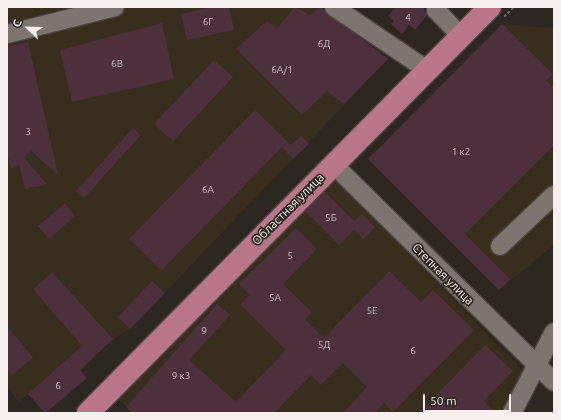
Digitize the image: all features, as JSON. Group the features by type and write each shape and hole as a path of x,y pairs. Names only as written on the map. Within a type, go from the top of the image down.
{"main road":[{"name":"Областная улица","path":"88,413 460,35 490,7"}],"street":[{"path":"7,34 115,7"},
{"path":"336,7 427,70"},
{"path":"435,8 460,35"},
{"name":"Степная улица","path":"333,164 535,365 554,382"},
{"path":"500,246 554,195"},
{"path":"512,413 535,365 554,332"}],"shaded area":[{"path":"7,7 320,7 388,59 130,329 113,339 81,370 87,378 47,413 28,394 19,402 7,387"},
{"path":"502,24 554,28 554,245 499,290 368,159"},
{"path":"331,174 525,373 504,413 133,413 116,397"}],"building":[{"path":"212,7 229,7 234,30 187,40 181,14"},
{"path":"295,7 310,15 320,7 388,59 344,104 327,91 302,115 236,49 267,21 277,28"},
{"path":"396,7 423,7 427,15 415,30 409,25 402,34 391,24 394,21 388,16"},
{"path":"162,23 174,79 72,102 60,50"},
{"path":"502,24 553,74 546,80 554,88 554,145 465,234 510,279 499,290 368,159"},
{"path":"28,42 58,175 31,151 24,158 47,184 25,189 19,164 11,169 7,153 7,47"},
{"path":"214,60 233,77 173,141 154,124"},
{"path":"255,110 291,145 301,136 309,144 293,159 282,147 161,271 129,239"},
{"path":"133,128 141,135 84,198 76,191"},
{"path":"325,192 354,221 362,214 375,227 363,239 354,230 339,245 305,211"},
{"path":"65,203 75,216 49,239 38,226"},
{"path":"296,228 317,249 283,284 312,312 305,319 324,338 389,271 421,302 433,290 474,330 393,412 384,403 375,413 343,413 367,387 343,363 321,385 311,375 274,413 133,413 126,407 217,304 230,315 189,360 236,402 286,350 240,304 250,295 239,284"},
{"path":"52,272 113,339 80,370 87,378 45,413 28,394 82,346 33,289"},
{"path":"152,281 165,293 130,329 118,317"},
{"path":"7,326 33,358 12,375 7,370"},
{"path":"485,345 513,371 484,401 496,413 419,413"}]}
